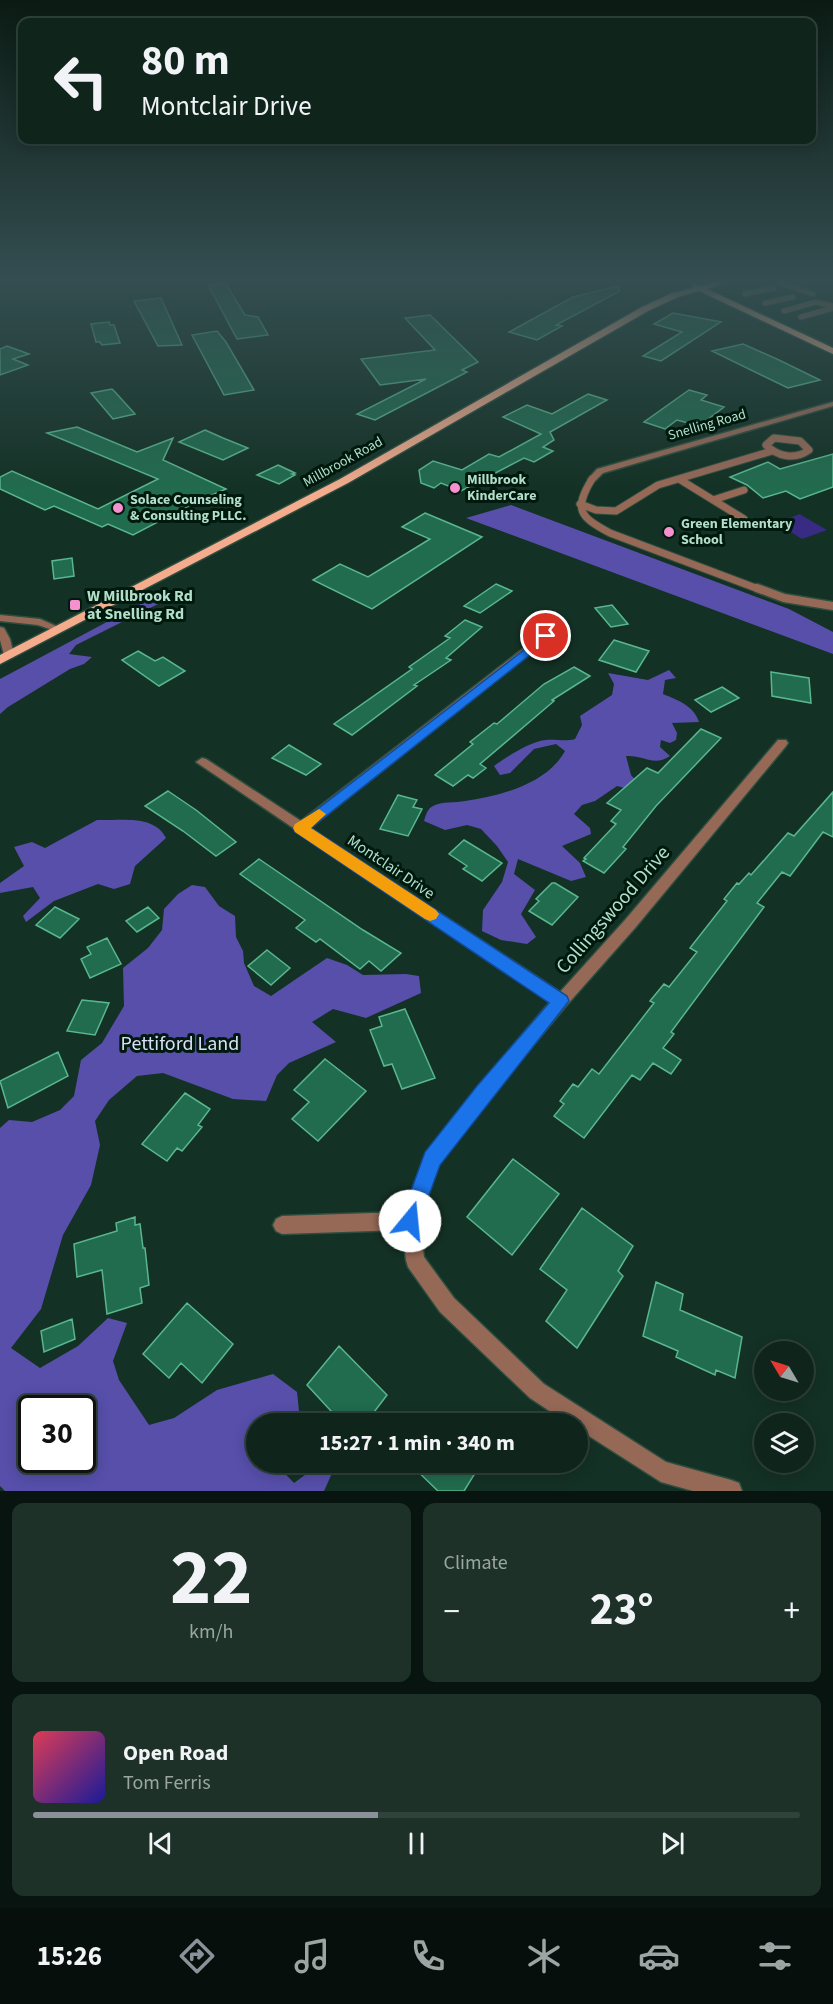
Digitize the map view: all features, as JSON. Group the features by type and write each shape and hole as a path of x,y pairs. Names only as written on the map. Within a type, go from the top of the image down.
{"main road":[{"name":"Millbrook Road","path":"5,657 351,477 570,352"}],"street":[{"name":"Snelling Road","path":"592,479 600,471 833,404"},
{"path":"0,618 40,622 58,629"},
{"path":"0,630 5,639 5,657"},
{"path":"301,828 546,636"},
{"name":"Collingswood Drive","path":"731,1491 661,1471 537,1391 447,1305 415,1260 410,1221 432,1159 484,1092 630,924 782,743"},
{"name":"Montclair Drive","path":"202,762 561,1001"},
{"path":"282,1225 410,1221"}],"lane":[{"path":"580,504 601,512 613,513 624,510 645,490 679,479 772,451 791,456 803,454 809,450 800,441 780,438 767,442 766,445 772,451"},
{"path":"592,479 580,496 580,509 587,520 610,533 784,598 833,606"},
{"path":"679,479 744,519"},
{"path":"713,500 744,490"},
{"path":"610,533 606,523 609,515 613,513"}],"shaded area":[{"path":"800,514 827,530 802,539 776,523"}],"green space":[{"path":"511,505 789,609 833,632 833,654 466,518"},
{"path":"163,592 171,593 170,598 76,645 69,654 92,657 84,664 70,669 0,714 0,679"},
{"path":"669,670 676,678 665,680 663,694 680,701 689,708 697,716 699,722 672,723 677,733 676,740 670,743 661,740 660,747 670,756 664,759 654,761 626,756 631,775 639,784 637,791 617,786 595,801 582,805 574,814 590,828 591,834 562,846 580,863 586,877 571,881 518,859 514,874 535,890 521,914 536,937 527,944 501,940 482,931 483,910 502,882 508,862 481,829 467,825 445,830 424,821 428,810 440,803 461,802 507,792 547,772 565,751 556,744 534,749 510,773 500,775 494,766 533,743 575,739 582,725 580,716 612,695 614,684 608,673 648,680"},
{"path":"97,820 145,822 161,830 166,838 135,866 130,884 114,889 98,884 54,901 26,922 23,916 40,898 33,887 0,893 0,883 24,866 14,847 32,842 45,848"},
{"name":"Pettiford Land","path":"192,885 205,887 219,906 235,916 236,937 254,986 271,996 327,958 347,965 363,975 419,976 421,993 366,1018 333,1009 312,1022 336,1042 289,1063 277,1075 266,1101 233,1099 163,1073 137,1076 109,1100 95,1121 100,1145 91,1185 63,1235 41,1309 11,1348 40,1368 78,1346 108,1318 127,1323 113,1361 119,1380 149,1425 174,1418 217,1390 273,1374 297,1392 299,1411 298,1413 246,1413 246,1473 284,1473 294,1483 308,1473 332,1473 324,1491 5,1491 0,1486 0,1128 9,1120 32,1122 60,1110 74,1096 81,1060 102,1043 124,1006 123,968 148,948 162,930 164,909 178,894"}],"building":[{"path":"0,352 22,352 29,354 13,359 28,365 0,375"},
{"path":"201,352 232,352 254,390 224,395"},
{"path":"422,352 467,352 478,362 462,370 467,372 375,420 357,414 426,379 380,385 361,359"},
{"path":"650,352 675,352 661,361 643,356"},
{"path":"713,352 760,352 820,380 788,388"},
{"path":"112,389 135,414 113,419 91,393"},
{"path":"689,390 707,395 701,400 724,407 699,426 677,420 665,429 644,422"},
{"path":"588,394 607,400 550,432 554,440 543,447 553,451 534,462 524,458 461,491 441,483 434,488 421,483 419,470 433,461 462,470 489,454 499,457 541,434 503,417 527,405 552,414"},
{"path":"77,427 137,452 173,438 163,460 226,489 133,535 108,524 102,527 54,506 45,510 0,489 0,477 12,471 98,509 158,479 47,433"},
{"path":"205,430 248,448 223,460 179,442"},
{"path":"833,454 833,487 800,499 786,491 763,498 747,485 730,477 768,462 780,469"},
{"path":"278,465 295,475 279,484 257,475"},
{"path":"425,513 482,537 372,609 313,580 340,564 368,577 430,539 402,527"},
{"path":"72,558 74,576 54,579 52,561"},
{"path":"496,584 512,591 480,613 464,606"},
{"path":"612,605 628,624 611,627 595,608"},
{"path":"465,620 482,627 446,658 451,660 414,685 417,686 352,735 334,724 412,669 409,667 450,638 445,636"},
{"path":"614,640 649,651 636,672 599,660"},
{"path":"138,651 155,661 163,657 185,671 159,686 122,660"},
{"path":"574,667 590,676 552,700 554,701 480,764 486,768 473,778 468,775 453,786 435,775 473,744 470,742 494,723 497,724 544,684"},
{"path":"771,672 809,678 811,703 772,696"},
{"path":"722,687 739,698 711,712 695,700"},
{"path":"701,729 721,738 656,806 623,847 626,849 604,873 583,861 616,824 611,821 621,810 607,803 647,768 658,773"},
{"path":"289,745 321,764 306,775 272,758"},
{"path":"168,791 236,842 216,856 145,806"},
{"path":"833,792 833,837 823,832 790,876 782,872 757,903 764,907 671,1032 674,1034 663,1048 681,1060 671,1074 653,1063 640,1080 632,1075 584,1138 554,1116 564,1104 560,1101 573,1084 578,1087 592,1069 599,1074 654,1003 650,1001 664,984 669,987 697,952 690,948 727,901 724,899 737,883 739,884 749,873 751,875 788,833 794,836"},
{"path":"398,795 417,800 413,807 422,809 408,836 380,829"},
{"path":"464,840 502,863 482,881 463,869 467,866 449,854"},
{"path":"259,859 401,953 381,971 369,961 360,969 320,939 316,942 296,928 305,920 240,874"},
{"path":"552,883 578,897 552,925 529,911 539,901 536,899"},
{"path":"55,907 79,919 60,938 36,925"},
{"path":"148,907 159,918 137,932 126,921"},
{"path":"107,938 121,964 90,978 81,959 91,954 87,947"},
{"path":"267,950 290,968 271,985 248,966"},
{"path":"82,1000 109,1003 95,1035 67,1031"},
{"path":"405,1009 435,1078 402,1089 392,1064 384,1066 370,1030 382,1026 379,1017"},
{"path":"58,1052 68,1076 8,1108 0,1081"},
{"path":"325,1059 366,1091 318,1141 292,1119 309,1102 294,1090"},
{"path":"185,1093 210,1109 198,1125 202,1127 182,1151 177,1148 167,1161 142,1144"},
{"path":"513,1159 559,1194 512,1255 467,1217"},
{"path":"582,1208 633,1246 618,1271 623,1276 577,1348 546,1321 567,1290 540,1269"},
{"path":"135,1217 135,1225 140,1224 143,1248 145,1248 149,1285 140,1288 142,1303 107,1314 102,1270 77,1277 74,1244 117,1231 116,1223"},
{"path":"656,1282 683,1294 680,1310 742,1337 735,1378 716,1370 715,1375 676,1357 678,1351 643,1336"},
{"path":"187,1303 233,1344 202,1383 181,1363 169,1378 143,1354"},
{"path":"72,1319 75,1339 44,1352 41,1331"},
{"path":"339,1346 387,1395 373,1413 333,1413 307,1385"},
{"path":"419,1473 475,1473 464,1491 438,1491"}],"slow traffic":[{"path":"319,814 301,828 430,914"}],"place":[{"name":"Millbrook KinderCare","path":"455,488"},
{"name":"Solace Counseling & Consulting PLLC.","path":"118,508"},
{"name":"Green Elementary School","path":"669,532"},
{"name":"W Millbrook Rd at Snelling Rd","path":"75,605"}],"route":[{"path":"410,1221 432,1159 484,1092 561,1001 301,828 546,636"}]}
